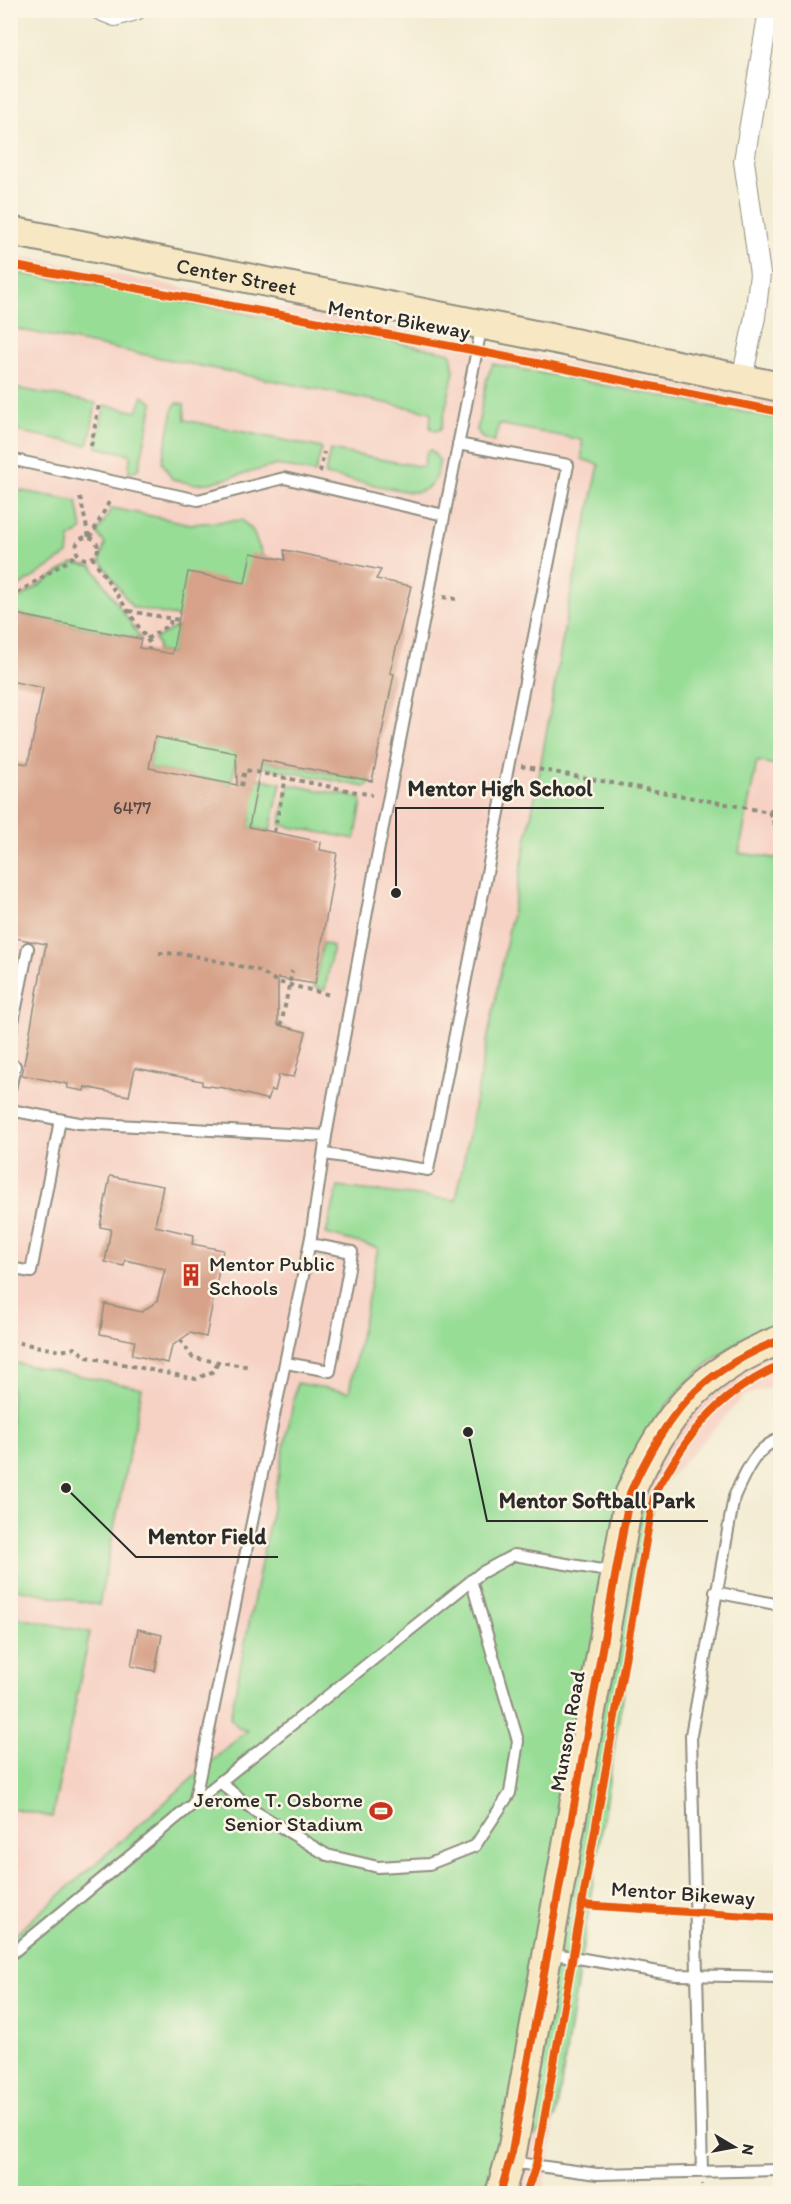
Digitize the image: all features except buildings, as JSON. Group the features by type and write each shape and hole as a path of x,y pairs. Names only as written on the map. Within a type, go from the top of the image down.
{"street":[{"path":"100,10 115,16 136,10"},
{"path":"742,379 755,317 760,274 744,161 769,10"},
{"name":"Center Street","path":"10,231 482,324 780,387"},
{"name":"Munson Road","path":"500,2193 509,2162 630,1493 659,1434 681,1406 725,1366 747,1353 780,1340"}],"lane":[{"path":"194,1803 310,1244 326,1136 482,324"},
{"path":"325,1154 428,1170 568,465 458,444"},
{"path":"10,459 198,500 284,478 444,515"},
{"path":"10,1038 28,948"},
{"path":"10,1065 15,1066 10,1089"},
{"path":"10,1110 60,1120 326,1136"},
{"path":"10,1268 31,1272 60,1120"},
{"path":"286,1363 330,1371 352,1252 310,1244"},
{"path":"702,2171 691,1735 715,1592 734,1497 748,1465 774,1441 780,1439"},
{"path":"10,1955 194,1803 471,1580 514,1555 614,1572"},
{"path":"220,1782 256,1812 327,1855 378,1867 429,1864 475,1846 510,1793 518,1741 471,1580"},
{"path":"715,1592 780,1605"},
{"path":"546,1953 696,1976 780,1977"},
{"path":"509,2162 597,2174 780,2170"}],"path":[{"path":"91,446 99,405"},
{"path":"320,472 324,452"},
{"path":"80,496 89,537 98,547 92,556 84,558 78,554 76,547 79,541 89,537 109,502"},
{"path":"10,598 78,554"},
{"path":"92,556 147,639 149,650"},
{"path":"443,597 456,599"},
{"path":"128,611 178,620"},
{"path":"147,639 170,624 171,619"},
{"path":"509,764 770,813"},
{"path":"241,786 245,770 372,795"},
{"path":"274,832 286,778"},
{"path":"770,813 780,802"},
{"path":"770,813 780,837"},
{"path":"159,952 186,954 257,970 278,982 330,995"},
{"path":"280,1026 292,970"},
{"path":"180,1340 193,1358 251,1367"},
{"path":"10,1341 61,1351 75,1348 87,1357 196,1378 214,1371 218,1362"}],"shaded area":[{"path":"10,254 780,403 780,1384 744,1396 654,1495 544,2193 11,2193"}],"green space":[{"path":"11,272 101,286 446,352 451,354 454,371 441,429 435,431 430,428 431,412 11,328"},
{"path":"493,364 780,419 780,766 757,761 739,853 780,859 780,1324 751,1336 724,1352 676,1394 656,1419 639,1447 616,1506 654,1495 556,2117 491,2175 485,2193 11,2193 11,1938 247,1730 240,1729 230,1718 297,1383 349,1392 378,1248 326,1234 338,1187 456,1200 537,786 568,608 599,465 582,459 582,440 499,424 494,442 482,438 477,430 487,378"},
{"path":"10,387 96,403 89,443 86,445 11,430"},
{"path":"143,396 153,403 139,468 131,473 129,472 130,454 97,447 96,443 105,405 137,412"},
{"path":"177,403 184,404 185,420 322,448 315,473 277,465 210,483 193,484 172,479 162,462 174,406"},
{"path":"330,450 423,467 427,452 431,450 440,461 432,484 423,490 410,492 325,475"},
{"path":"11,489 77,501 82,530 70,538 68,554 11,592"},
{"path":"112,508 191,524 242,520 252,530 263,556 245,583 179,617 132,607 100,560 105,544 97,533"},
{"path":"73,563 92,566 141,639 11,613 11,604"},
{"path":"178,626 172,654 157,651 158,644 155,639"},
{"path":"157,726 236,753 236,756 372,781 365,787 236,761 231,784 149,768"},
{"path":"257,778 281,783 270,831 249,827"},
{"path":"291,785 360,798 362,802 355,839 280,825 288,787"},
{"path":"323,943 333,946 325,990 314,987"},
{"path":"11,1362 142,1388 99,1605 11,1588"},
{"path":"10,1616 90,1632 52,1817 11,1808"}],"cycle path":[{"name":"Mentor Bikeway","path":"10,265 477,351 780,412"},
{"path":"500,2194 512,2152 630,1493 657,1441 688,1399 728,1366 780,1340"},
{"path":"526,2194 536,2165 654,1495 691,1435 705,1419 737,1390 780,1366"},
{"name":"Mentor Bikeway","path":"582,1905 780,1918"}],"place":[{"name":"Mentor High School","path":"396,893"},
{"name":"Mentor Public Schools","path":"191,1275"},
{"name":"Mentor Softball Park","path":"468,1432"},
{"name":"Mentor Field","path":"66,1488"},
{"name":"Jerome T. Osborne Senior Stadium","path":"381,1811"}]}
